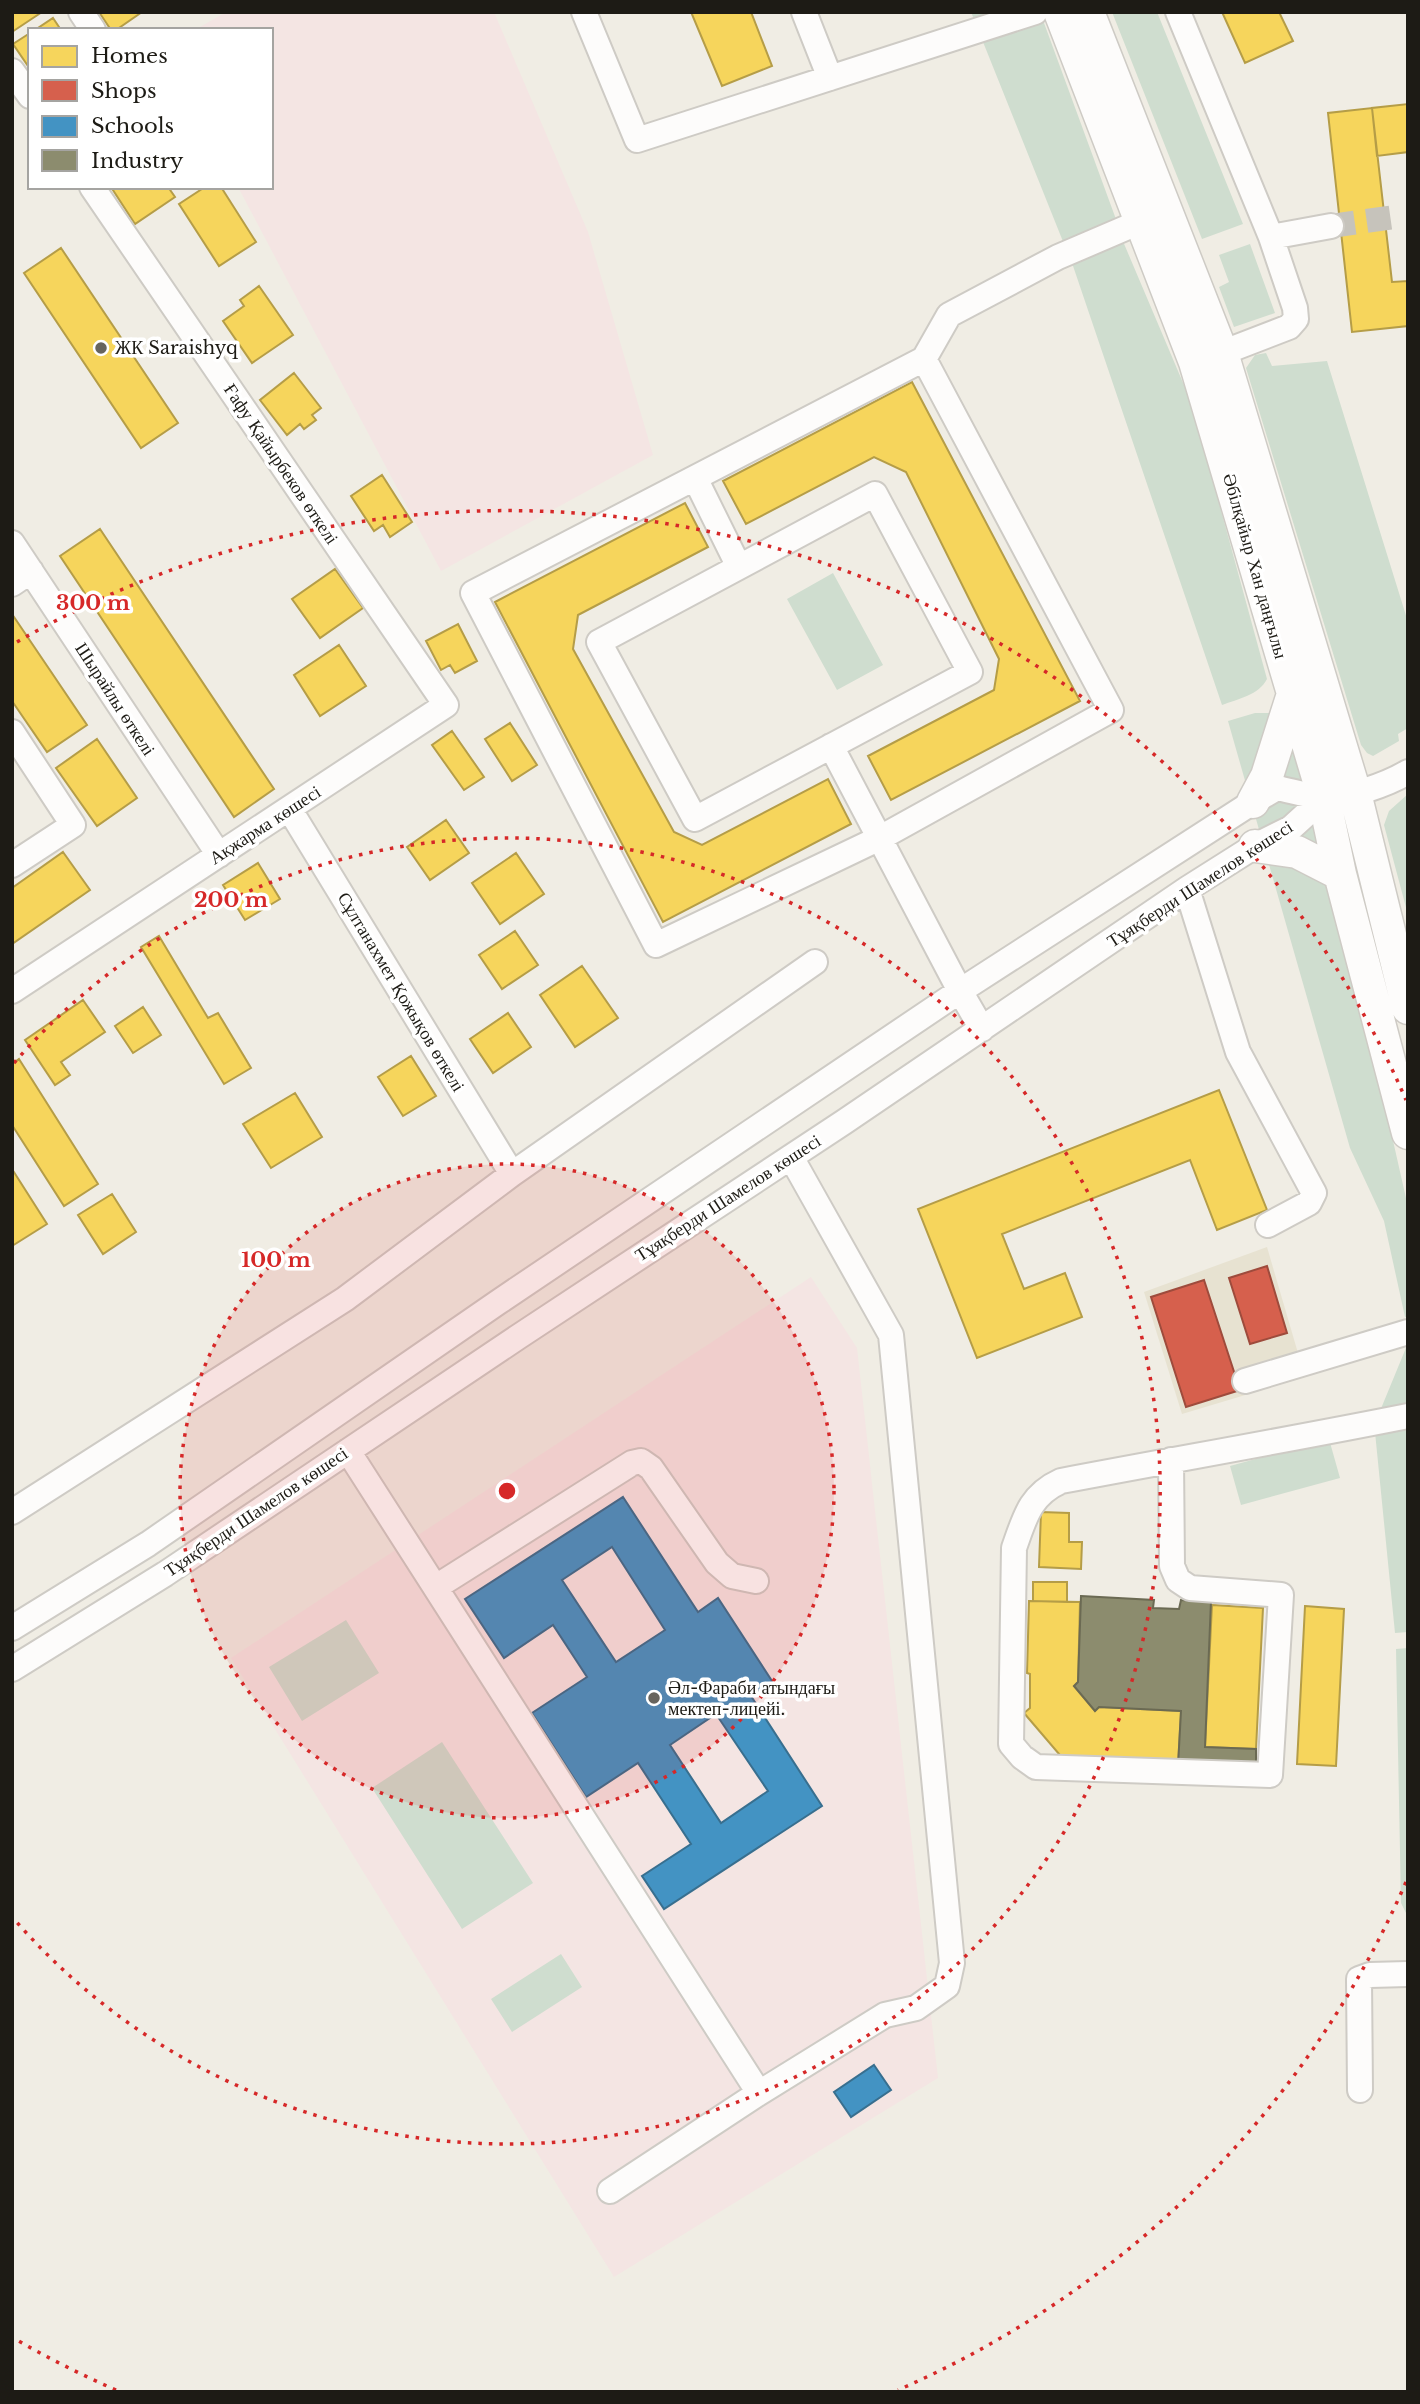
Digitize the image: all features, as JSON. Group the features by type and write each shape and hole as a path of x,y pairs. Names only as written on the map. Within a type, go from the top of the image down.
{"main road":[{"name":"Әбілқайыр Хан даңғылы","path":"1060,12 1209,358 1293,694 1339,795 1340,874 1408,1133"},
{"name":"Әбілқайыр Хан даңғылы","path":"1088,12 1209,358 1339,795 1408,1008"},
{"path":"1253,802 1267,776 1293,694"},
{"path":"1255,846 1297,852 1340,874"}],"street":[{"path":"81,12 92,28"},
{"path":"584,12 637,140 1035,12"},
{"path":"804,12 830,78"},
{"path":"1178,12 1271,237 1295,308 1296,319 1289,327 1209,358"},
{"path":"12,71 28,93"},
{"name":"Ғафу Қайырбеков өткелі","path":"93,189 446,705"},
{"path":"1271,237 1331,226"},
{"path":"924,359 1111,710 880,838 656,945 473,593 924,359 949,315 1058,257 1129,227"},
{"path":"695,478 739,567"},
{"path":"875,495 970,672 695,819 599,642 739,567 875,495"},
{"name":"Шырайлы өткелі","path":"12,543 22,578 219,855"},
{"name":"Ақжарма көшесі","path":"12,991 446,705"},
{"path":"12,732 73,824 12,865"},
{"path":"831,746 982,1029"},
{"path":"1339,795 1396,779 1408,772"},
{"name":"Тұяқберди Шамелов көшесі","path":"12,1628 148,1544 497,1303 960,991 1253,802 1278,788 1339,795"},
{"name":"Тұяқберди Шамелов көшесі","path":"12,1669 165,1574 982,1029 1187,889 1255,846 1291,828 1339,795"},
{"name":"Сұлтанахмет Қожықов өткелі","path":"290,810 512,1174"},
{"path":"1187,889 1238,1052 1314,1193 1309,1203 1268,1226"},
{"path":"12,1512 345,1298 512,1174 815,962"},
{"path":"610,2191 759,2093 885,2015 916,2008 947,1986 953,1963 891,1335 791,1157"},
{"path":"497,1303 518,1337"},
{"path":"1245,1381 1408,1332"},
{"path":"1171,1460 1172,1566 1178,1580 1190,1588 1281,1595 1270,1775 1036,1767 1022,1757 1011,1744 1014,1548 1034,1499 1046,1488 1061,1481 1171,1460 1408,1416"},
{"path":"348,1451 759,2093"},
{"path":"436,1587 632,1463 641,1461 651,1468 717,1563 733,1576 756,1581"},
{"path":"1360,2090 1359,1979 1370,1975 1408,1974"}],"shaded area":[{"path":"226,12 494,12 588,232 653,455 441,571 239,189 273,189 273,28 198,28"},
{"path":"1267,1247 1305,1377 1182,1414 1144,1292"},
{"path":"811,1277 857,1348 938,2078 614,2277 231,1658"}],"green space":[{"path":"971,12 1040,12 1117,222 1064,244"},
{"path":"1112,12 1157,12 1243,224 1202,239"},
{"path":"1122,239 1192,404 1267,679 1253,693 1222,705 1071,260"},
{"path":"1250,244 1275,313 1234,327 1219,287 1229,282 1219,255"},
{"path":"1266,353 1272,366 1327,361 1408,622 1408,728 1398,734 1399,741 1373,756 1361,745 1246,368 1255,355"},
{"path":"833,573 883,665 837,690 787,599"},
{"path":"1255,713 1273,713 1286,720 1354,968 1408,1207 1408,1316 1405,1317 1384,1221 1350,1148 1228,721"},
{"path":"1408,794 1408,915 1384,825 1389,811"},
{"path":"1408,1343 1408,1407 1380,1411"},
{"path":"1408,1427 1408,1632 1395,1633 1375,1432"},
{"path":"1329,1439 1340,1478 1241,1505 1230,1466"},
{"path":"346,1620 379,1673 302,1721 269,1667"},
{"path":"1408,1648 1408,1917 1401,1903 1396,1649"},
{"path":"442,1742 533,1883 462,1929 372,1788"},
{"path":"561,1954 582,1987 512,2032 491,1999"}],"building: Homes":[{"path":"12,12 42,12 12,32"},
{"path":"99,12 142,12 119,28 110,28"},
{"path":"691,12 751,12 772,66 722,86"},
{"path":"1222,12 1279,12 1293,41 1245,63"},
{"path":"53,18 60,28 38,28"},
{"path":"28,34 28,66 13,44"},
{"path":"1408,104 1408,152 1377,156 1372,108"},
{"path":"1372,108 1392,282 1408,281 1408,326 1352,332 1328,113"},
{"path":"112,189 169,189 175,197 135,224"},
{"path":"202,189 222,189 256,242 219,266 179,204"},
{"name":"ЖК Saraishyq","path":"61,248 178,423 141,448 24,273"},
{"path":"259,286 293,335 252,363 223,321 244,306 240,300"},
{"path":"294,373 321,408 312,415 316,420 304,429 300,424 287,435 260,400"},
{"path":"912,382 1080,701 891,800 868,756 994,690 999,659 906,472 874,457 746,524 723,481"},
{"path":"382,475 412,522 390,537 383,525 374,531 351,496"},
{"path":"685,503 708,547 578,615 573,649 674,832 702,845 828,779 851,824 663,922 495,602"},
{"path":"100,529 274,789 234,817 60,556"},
{"path":"335,569 363,608 320,638 292,599"},
{"path":"12,614 87,725 47,752 12,701"},
{"path":"458,624 477,661 455,673 450,665 441,670 426,641"},
{"path":"339,645 366,686 320,716 294,675"},
{"path":"510,723 537,765 512,781 485,739"},
{"path":"452,731 484,777 464,790 432,745"},
{"path":"97,739 137,798 97,826 56,768"},
{"path":"446,820 469,853 430,880 407,847"},
{"path":"63,852 90,890 12,944 12,888"},
{"path":"516,853 544,894 500,924 472,883"},
{"path":"258,863 280,899 245,920 223,885"},
{"path":"515,931 538,965 502,989 479,955"},
{"path":"159,936 208,1018 218,1013 251,1068 224,1084 141,947"},
{"path":"582,966 618,1018 575,1047 540,995"},
{"path":"83,1000 105,1032 61,1062 70,1075 55,1085 25,1040"},
{"path":"143,1007 161,1035 133,1053 115,1026"},
{"path":"508,1013 531,1047 493,1073 470,1039"},
{"path":"411,1056 436,1096 403,1116 378,1077"},
{"path":"19,1059 98,1184 64,1206 12,1125 12,1064"},
{"path":"1219,1090 1267,1210 1217,1230 1190,1160 1002,1234 1024,1289 1065,1273 1082,1317 977,1358 918,1209"},
{"path":"295,1093 322,1137 271,1168 243,1124"},
{"path":"12,1169 47,1224 12,1246"},
{"path":"112,1194 136,1232 103,1254 78,1215"},
{"path":"1041,1512 1069,1513 1069,1542 1082,1542 1081,1569 1039,1567"},
{"path":"1033,1582 1067,1582 1067,1602 1033,1601"},
{"path":"1029,1601 1080,1602 1078,1682 1074,1686 1095,1711 1099,1707 1181,1711 1178,1766 1065,1761 1024,1713 1030,1708 1030,1674 1027,1673"},
{"path":"1212,1605 1263,1608 1256,1749 1205,1747"},
{"path":"1305,1606 1344,1609 1336,1766 1297,1764"}],"building: Shops":[{"path":"1267,1266 1287,1333 1250,1344 1229,1278"},
{"path":"1204,1280 1240,1390 1186,1407 1151,1297"}],"building: Schools":[{"path":"623,1497 698,1612 718,1598 772,1681 751,1696 822,1806 664,1909 642,1876 691,1844 638,1763 586,1797 532,1713 587,1677 553,1625 504,1658 465,1599","holes":["612,1547 665,1630 616,1662 562,1580","716,1714 768,1791 721,1823 670,1745"]},
{"path":"874,2065 891,2090 851,2117 834,2092"}],"building: Industry":[{"path":"1081,1596 1154,1600 1153,1608 1179,1609 1181,1600 1211,1601 1205,1747 1256,1749 1256,1770 1178,1766 1181,1711 1099,1707 1095,1711 1074,1686 1078,1682"}],"tunnel":[{"path":"1331,226 1395,217"}],"place":[{"name":"ЖК Saraishyq","path":"101,348"},
{"name":"Әл-Фараби атындағы мектеп-лицейі.","path":"654,1698"}]}
